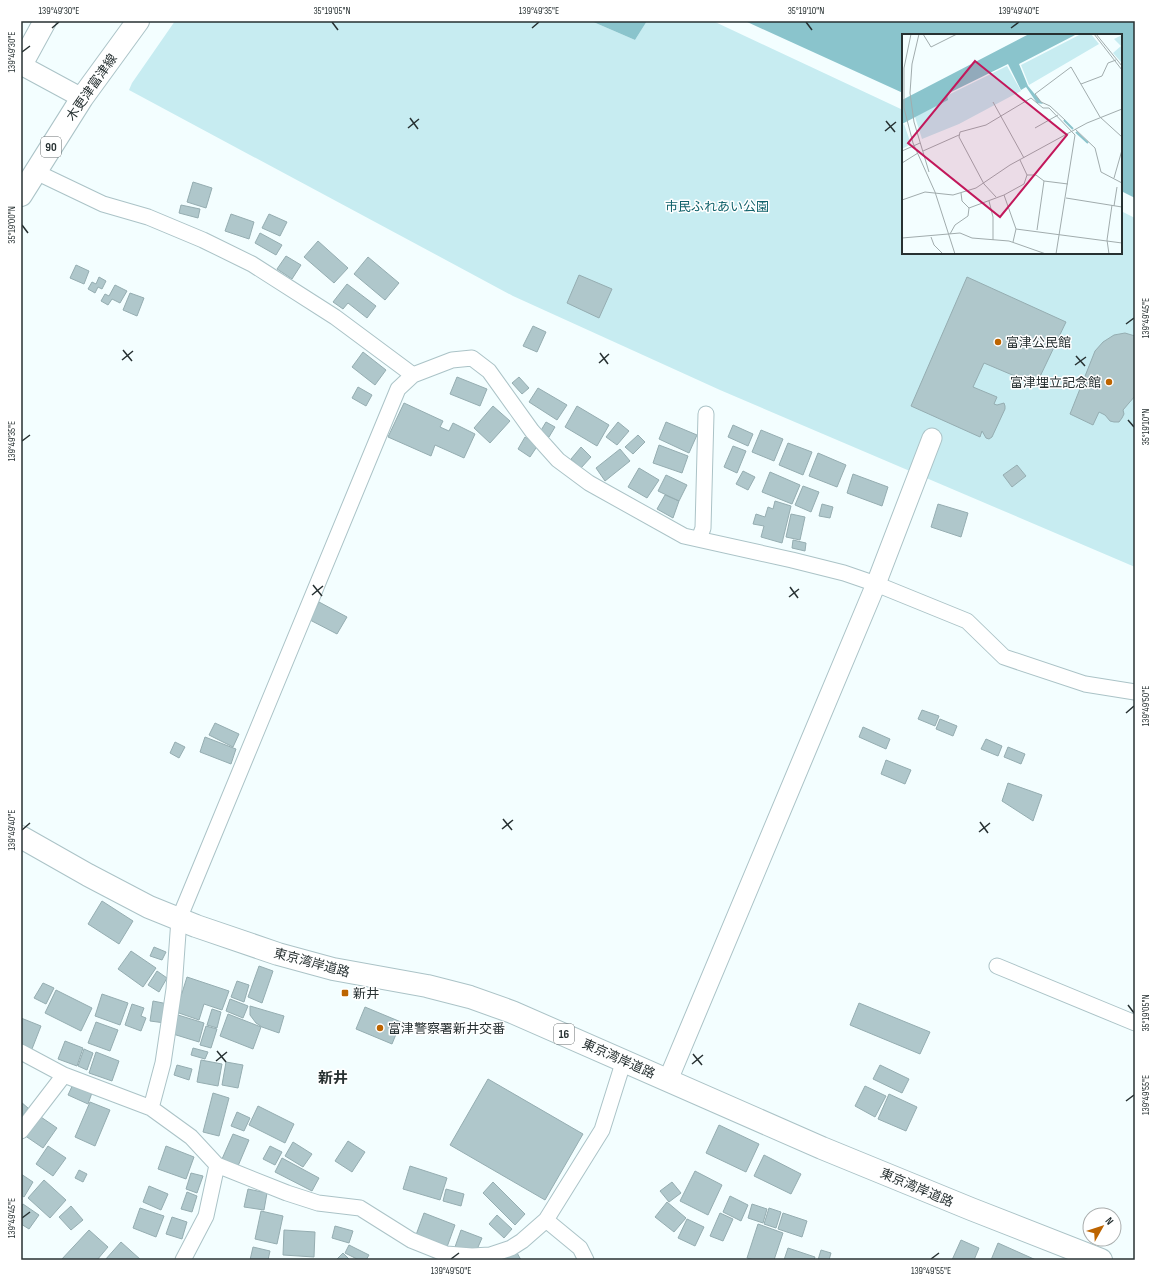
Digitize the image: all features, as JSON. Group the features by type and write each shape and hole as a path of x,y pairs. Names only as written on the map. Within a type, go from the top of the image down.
{"main road":[{"path":"21,65 45,21"},
{"name":"木更津富津線","path":"21,195 82,98 138,21"},
{"name":"東京湾岸道路","path":"21,836 88,875 149,907 196,926 278,954 333,969 427,986 512,1012 822,1148 956,1204 1101,1260"}],"street":[{"path":"21,65 82,98"},
{"path":"36,172 103,204 148,217 203,240 252,264 335,317 412,375"},
{"path":"152,1108 163,1063 174,989 180,919 398,389 412,375 452,360 472,358 489,371 532,431 558,460 589,483 684,536 800,562 844,573 876,584 967,621 1004,657 1085,684 1135,692"},
{"path":"699,539 703,528 706,414"},
{"path":"668,1080 876,584 932,438"},
{"path":"997,966 1135,1023"},
{"path":"21,1052 64,1075 152,1108 191,1137 217,1165 288,1193 318,1203 360,1208 411,1240 446,1254 472,1256 490,1255 511,1248 546,1220 602,1130 624,1060"},
{"path":"21,1131 64,1075"},
{"path":"183,1260 206,1216 217,1165"},
{"path":"546,1220 580,1248 586,1260"}],"green space":[{"name":"市民ふれあい公園","path":"175,21 591,21 635,40 647,21 713,21 902,110 902,254 1122,254 1122,212 1135,218 1135,567 720,390 513,296 129,90 132,83"}],"shaded area":[{"path":"591,21 647,21 635,40"},
{"path":"745,21 1135,21 1135,198 1122,192 1122,34 902,34 902,93"}],"building":[{"path":"193,182 212,188 206,208 187,202"},
{"path":"181,205 200,209 198,218 179,213"},
{"path":"231,214 254,222 249,239 225,231"},
{"path":"269,214 287,222 280,236 262,228"},
{"path":"260,233 282,245 276,255 255,243"},
{"path":"318,241 348,268 334,283 304,257"},
{"path":"286,256 301,265 292,279 277,269"},
{"path":"368,257 399,283 385,300 354,274"},
{"path":"76,265 89,271 84,284 70,278"},
{"path":"579,275 612,289 599,318 567,303"},
{"path":"99,277 106,281 102,289 98,287 95,293 88,289 92,282 96,284"},
{"name":"富津公民館","path":"967,277 1066,322 1036,385 984,363 973,387 997,397 994,404 997,405 1004,403 1005,406 992,437 989,439 986,438 982,431 980,437 911,406"},
{"path":"347,284 376,306 367,318 348,303 343,309 333,302"},
{"path":"115,285 127,291 120,303 112,299 108,305 101,301 105,294 109,296"},
{"path":"130,293 144,298 137,316 123,310"},
{"path":"533,326 546,332 537,352 523,346"},
{"name":"富津埋立記念館","path":"1125,333 1135,336 1135,396 1123,410 1124,414 1122,418 1119,422 1110,421 1105,415 1099,412 1093,425 1070,414 1095,351 1103,342 1114,335"},
{"path":"363,352 386,370 375,385 352,367"},
{"path":"457,377 487,389 480,406 450,394"},
{"path":"519,377 529,388 522,394 512,383"},
{"path":"358,387 372,395 366,406 352,398"},
{"path":"538,388 567,405 557,420 529,402"},
{"path":"404,403 443,421 440,427 449,431 453,423 475,434 464,458 435,445 431,456 388,437"},
{"path":"493,406 510,421 490,443 474,428"},
{"path":"577,406 609,425 597,446 565,427"},
{"path":"546,422 555,427 549,437 540,432"},
{"path":"618,422 629,431 617,445 606,437"},
{"path":"666,422 697,435 689,453 659,439"},
{"path":"733,425 753,434 748,446 728,437"},
{"path":"761,430 783,439 774,461 752,452"},
{"path":"638,435 645,442 633,454 625,447"},
{"path":"525,437 538,445 530,457 518,449"},
{"path":"788,443 812,452 803,475 779,465"},
{"path":"659,445 688,456 682,473 653,463"},
{"path":"733,446 746,451 737,473 724,467"},
{"path":"581,447 591,457 581,468 571,459"},
{"path":"620,449 630,461 605,481 596,468"},
{"path":"818,453 846,465 837,487 809,476"},
{"path":"1017,465 1026,476 1012,487 1003,475"},
{"path":"639,468 659,480 647,498 628,487"},
{"path":"743,471 755,477 748,490 736,484"},
{"path":"770,472 800,485 792,504 762,492"},
{"path":"853,474 888,487 882,506 847,493"},
{"path":"666,475 687,485 679,501 658,491"},
{"path":"803,486 819,492 811,512 795,505"},
{"path":"665,495 679,501 673,518 657,509"},
{"path":"775,501 791,506 782,543 761,537 764,526 753,524 756,514 765,517 768,507 773,509"},
{"path":"822,504 833,507 830,518 819,516"},
{"path":"938,504 968,513 961,537 931,527"},
{"path":"791,514 805,517 800,540 786,537"},
{"path":"793,540 806,543 805,551 792,548"},
{"path":"319,602 347,617 337,634 310,620"},
{"path":"922,710 939,716 935,726 918,719"},
{"path":"940,719 957,726 953,736 936,729"},
{"path":"215,723 239,734 233,747 209,735"},
{"path":"863,727 890,739 886,749 859,737"},
{"path":"205,737 236,749 231,764 200,752"},
{"path":"986,739 1002,746 998,756 981,749"},
{"path":"175,742 185,747 179,758 170,753"},
{"path":"1008,747 1025,754 1021,764 1004,757"},
{"path":"886,760 911,770 905,784 881,774"},
{"path":"1008,783 1042,795 1033,821 1002,801"},
{"path":"102,901 133,921 119,944 88,924"},
{"path":"154,947 166,952 162,960 150,956"},
{"path":"131,951 156,968 143,987 118,969"},
{"path":"259,966 273,971 262,1003 248,997"},
{"path":"157,971 167,978 159,992 148,985"},
{"path":"187,977 229,991 222,1010 204,1004 199,1020 176,1012"},
{"path":"237,981 249,985 244,1002 231,997"},
{"path":"43,983 54,988 46,1004 34,998"},
{"path":"56,990 92,1008 81,1031 45,1013"},
{"path":"102,994 128,1003 120,1025 95,1016"},
{"path":"230,999 248,1006 243,1018 226,1011"},
{"path":"153,1001 168,1004 165,1023 150,1021"},
{"path":"859,1003 930,1032 920,1054 850,1025"},
{"path":"132,1004 144,1008 141,1016 146,1018 141,1031 125,1025"},
{"path":"250,1006 284,1016 279,1033 262,1027 256,1023 250,1015"},
{"path":"365,1007 401,1022 392,1044 356,1029"},
{"path":"212,1009 221,1012 217,1028 207,1025"},
{"path":"228,1014 261,1027 253,1049 220,1036"},
{"path":"178,1015 204,1023 199,1042 173,1034"},
{"path":"21,1018 41,1026 32,1049 21,1045"},
{"path":"96,1022 118,1030 110,1051 88,1043"},
{"path":"206,1026 217,1029 211,1048 200,1045"},
{"path":"65,1041 83,1048 77,1066 58,1059"},
{"path":"193,1048 208,1052 205,1059 191,1055"},
{"path":"84,1049 93,1053 87,1070 78,1066"},
{"path":"96,1052 119,1061 112,1081 89,1073"},
{"path":"201,1060 222,1064 218,1086 197,1082"},
{"path":"226,1062 243,1065 238,1088 222,1085"},
{"path":"177,1065 192,1069 189,1080 174,1075"},
{"path":"880,1065 909,1079 902,1093 873,1079"},
{"path":"488,1079 583,1134 545,1200 450,1145"},
{"path":"74,1082 93,1090 88,1104 68,1095"},
{"path":"865,1086 886,1096 875,1117 855,1106"},
{"path":"213,1093 229,1098 219,1136 203,1132"},
{"path":"889,1094 917,1107 906,1131 878,1119"},
{"path":"21,1102 28,1108 21,1118"},
{"path":"90,1102 110,1110 95,1146 75,1137"},
{"path":"258,1106 294,1124 285,1143 249,1125"},
{"path":"237,1112 250,1118 244,1131 231,1126"},
{"path":"38,1115 57,1128 43,1148 24,1135"},
{"path":"719,1125 759,1144 746,1172 706,1153"},
{"path":"233,1134 249,1140 238,1166 222,1159"},
{"path":"348,1141 365,1152 352,1172 335,1161"},
{"path":"293,1142 312,1154 303,1167 285,1156"},
{"path":"48,1146 66,1158 53,1176 36,1164"},
{"path":"166,1146 194,1157 186,1179 158,1169"},
{"path":"270,1146 282,1152 275,1165 263,1159"},
{"path":"764,1155 801,1174 791,1194 754,1176"},
{"path":"282,1158 319,1178 312,1191 275,1172"},
{"path":"410,1166 447,1178 440,1200 403,1189"},
{"path":"79,1170 87,1174 83,1182 75,1178"},
{"path":"695,1171 722,1185 708,1215 680,1201"},
{"path":"191,1173 203,1176 197,1193 186,1189"},
{"path":"21,1174 33,1182 24,1197 21,1195"},
{"path":"44,1180 66,1200 50,1218 28,1198"},
{"path":"493,1182 525,1214 515,1225 483,1193"},
{"path":"672,1182 681,1193 669,1202 660,1191"},
{"path":"149,1186 168,1194 161,1210 143,1202"},
{"path":"248,1189 267,1193 264,1210 244,1207"},
{"path":"446,1189 464,1194 461,1206 443,1201"},
{"path":"187,1192 197,1196 192,1212 181,1209"},
{"path":"730,1196 748,1205 741,1221 723,1212"},
{"path":"667,1202 686,1218 674,1232 655,1217"},
{"path":"23,1204 39,1215 29,1229 21,1224 21,1207"},
{"path":"752,1204 767,1209 763,1223 748,1218"},
{"path":"71,1206 83,1220 71,1230 59,1217"},
{"path":"140,1208 164,1216 156,1237 133,1228"},
{"path":"769,1208 781,1212 776,1228 764,1224"},
{"path":"261,1211 283,1216 277,1244 255,1239"},
{"path":"424,1213 455,1225 447,1247 416,1235"},
{"path":"720,1213 733,1219 723,1241 710,1236"},
{"path":"783,1213 807,1221 802,1237 778,1229"},
{"path":"497,1215 512,1229 504,1238 489,1224"},
{"path":"172,1217 187,1222 182,1239 166,1234"},
{"path":"687,1219 704,1227 695,1246 678,1238"},
{"path":"758,1224 783,1233 774,1260 754,1260 747,1258"},
{"path":"335,1226 353,1231 349,1243 332,1238"},
{"path":"89,1230 108,1247 97,1260 61,1260"},
{"path":"284,1230 315,1232 314,1257 283,1255"},
{"path":"461,1230 482,1238 475,1254 455,1247"},
{"path":"961,1240 979,1248 974,1260 952,1260"},
{"path":"121,1242 141,1260 105,1260"},
{"path":"998,1243 1036,1260 991,1260"},
{"path":"349,1245 369,1255 366,1260 359,1260 345,1253"},
{"path":"253,1247 270,1251 268,1260 250,1260"},
{"path":"788,1248 815,1257 814,1260 784,1260"},
{"path":"821,1250 831,1253 829,1260 818,1260"},
{"path":"516,1251 521,1260 502,1260"},
{"path":"343,1253 350,1260 336,1260"}],"place":[{"name":"富津公民館","path":"998,342"},
{"name":"富津埋立記念館","path":"1109,382"},
{"name":"新井","path":"345,993"},
{"name":"富津警察署新井交番","path":"380,1028"}],"district":[{"name":"新井","path":"333,1078"}]}
